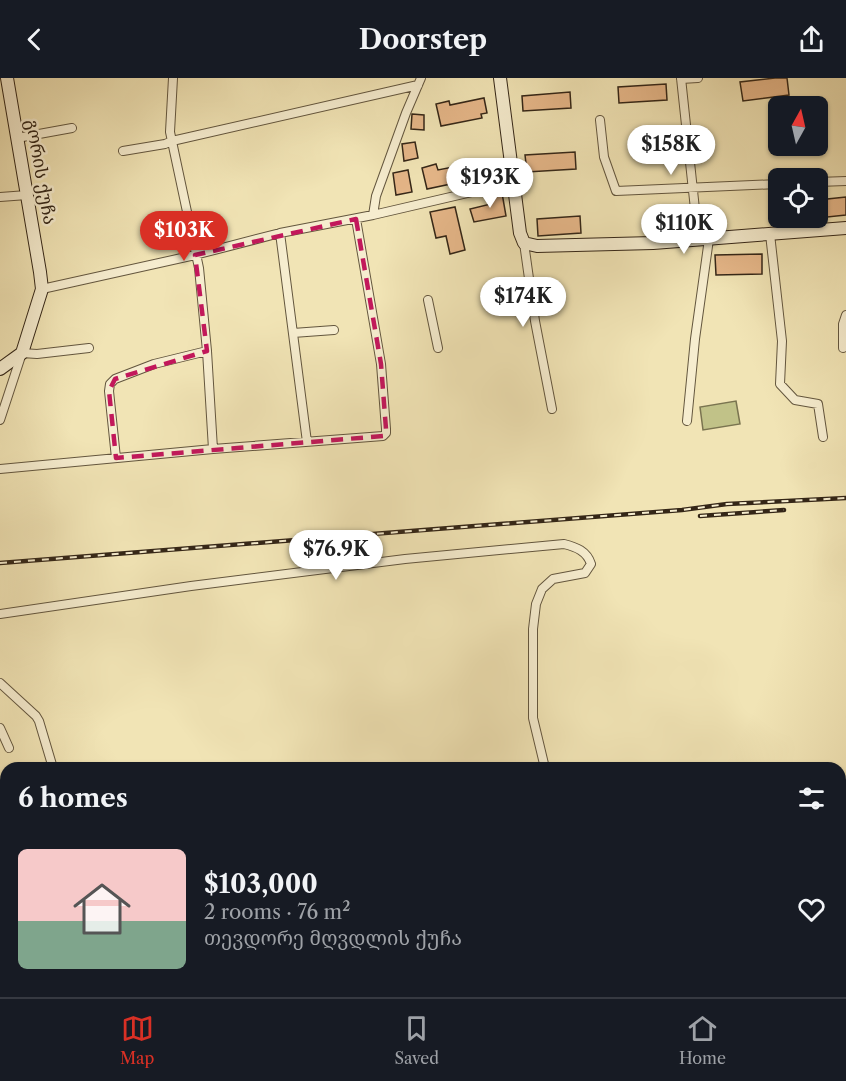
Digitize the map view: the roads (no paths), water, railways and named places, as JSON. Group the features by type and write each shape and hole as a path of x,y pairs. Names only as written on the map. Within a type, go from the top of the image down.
{"street":[{"name":"გორის ქუჩა","path":"7,78 6,104 17,138 42,289"},
{"path":"173,78 170,132 199,268 213,449"},
{"path":"501,78 520,233 524,243 535,321 552,409"},
{"path":"698,78 681,79 697,228 709,239"},
{"path":"123,151 165,144 419,81"},
{"path":"372,215 376,196 419,81"},
{"path":"600,120 604,157 616,191 768,184"},
{"path":"17,138 72,128"},
{"path":"828,182 846,181"},
{"path":"0,420 42,289 195,255 280,233 357,219 515,182"},
{"path":"0,197 27,195"},
{"path":"0,469 386,433 381,364 357,219"},
{"path":"524,243 537,246 653,243 846,228"},
{"path":"280,233 307,442"},
{"path":"770,234 782,341 780,384 795,400 818,404 823,437"},
{"path":"687,421 695,339 709,239"},
{"path":"428,300 438,348"},
{"path":"843,348 843,324 846,315"},
{"path":"293,333 334,330"},
{"path":"0,369 22,353 37,354 90,348"},
{"path":"116,458 110,384 115,379 154,364 207,351"},
{"path":"0,615 191,586 405,559 564,544 578,547 589,557 591,564 585,573 553,579 542,589 536,604 532,629 533,718 544,762"},
{"path":"0,683 36,716 51,762"},
{"path":"0,728 9,748"}],"railway":[{"path":"0,563 682,510 727,504 846,498"},
{"path":"700,516 784,510"}]}
